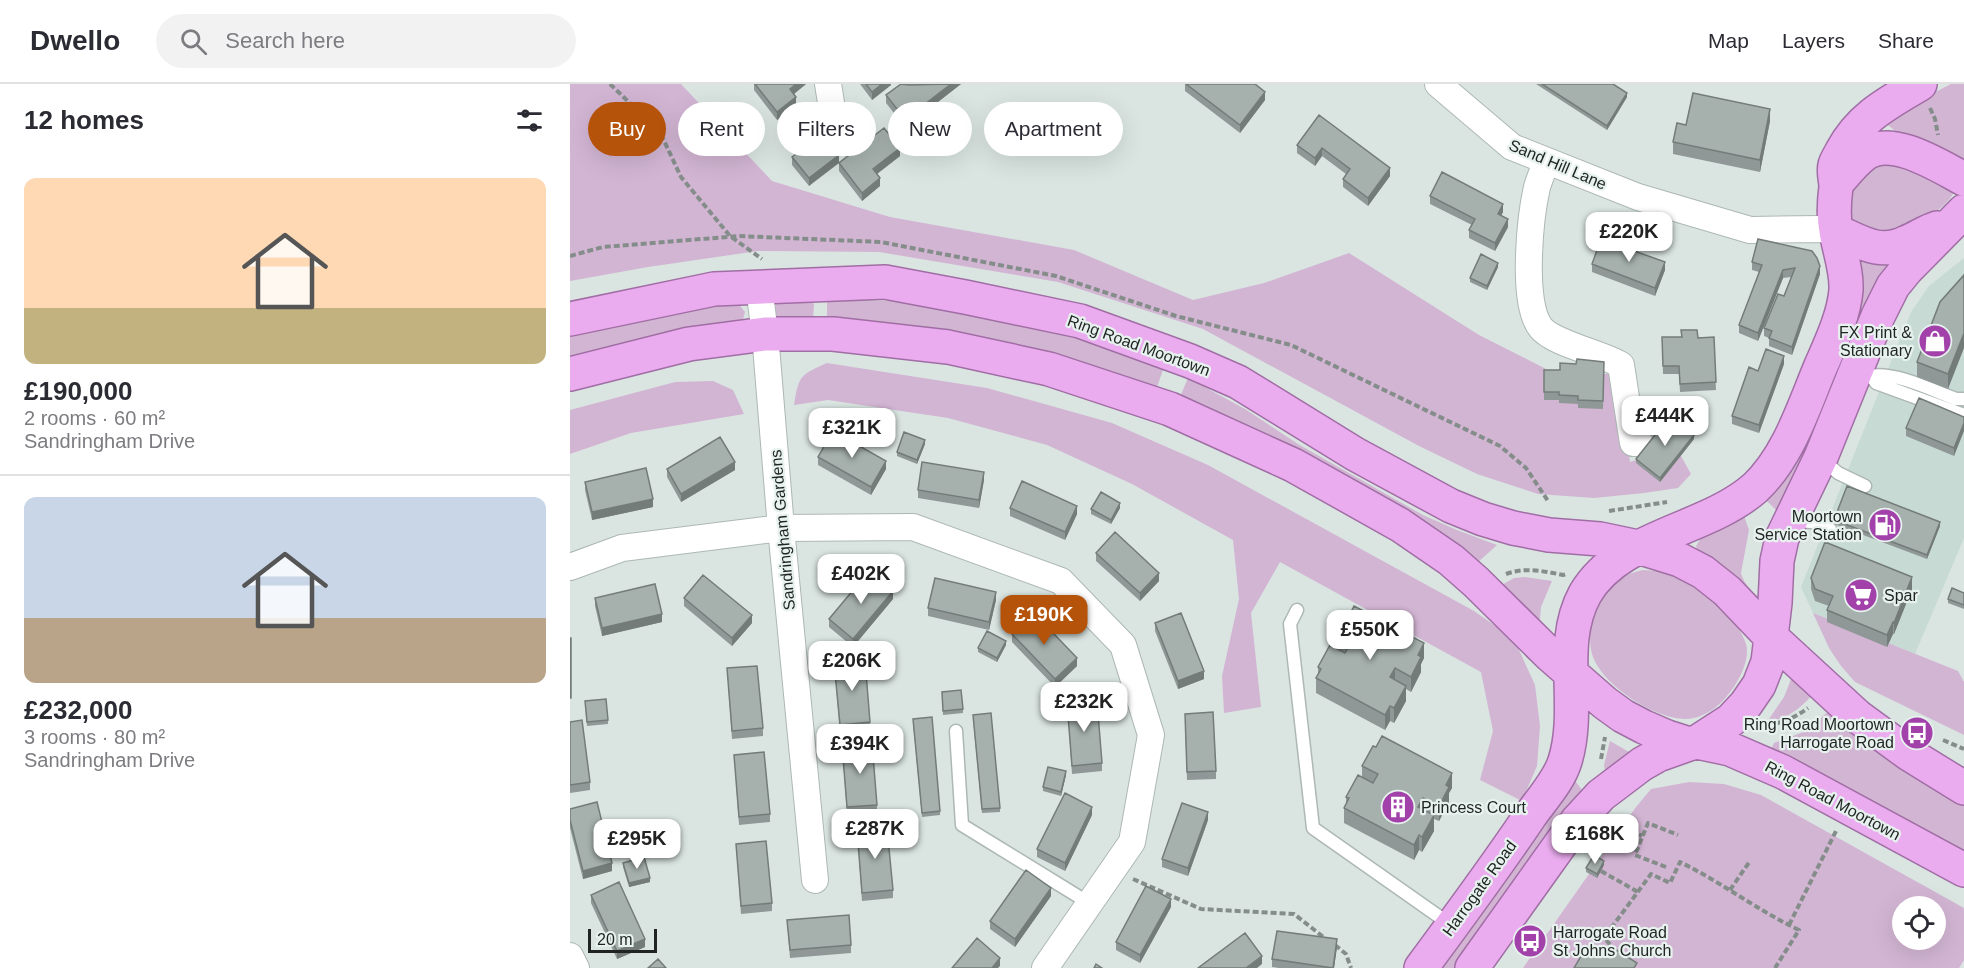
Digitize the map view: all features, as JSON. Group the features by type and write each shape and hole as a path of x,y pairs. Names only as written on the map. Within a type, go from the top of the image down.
{"highway":[{"path":"1572,674 1572,633 1576,615 1586,593 1596,579 1612,564 1638,547 1692,525 1738,500 1770,473 1780,456 1826,354 1842,311 1846,291 1833,206 1836,184 1835,166 1848,139 1879,108 1925,95"},
{"path":"1836,184 1866,153 1879,148 1893,148 1915,154 1964,179"},
{"path":"1836,231 1880,249 1895,248 1957,218"},
{"path":"1472,968 1577,821 1601,795 1642,764 1658,755 1693,743 1731,720 1759,685 1768,662 1777,561 1782,538 1864,373 1878,316 1893,286 1957,218"},
{"name":"Ring Road Moortown","path":"570,319 714,289 885,282 1080,321 1190,361 1239,382 1355,454 1451,506 1483,519 1549,535 1600,538 1638,547"},
{"path":"570,374 689,344 765,334 833,334 948,347 1049,369 1170,408 1293,465 1400,525 1451,560 1529,636 1623,716 1667,737 1693,743"},
{"path":"1638,547 1680,560 1702,572 1726,591 1771,637 1857,716 1909,754 1964,788"},
{"name":"Harrogate Road","path":"1421,968 1503,856 1565,763 1572,707 1572,674"},
{"name":"Ring Road Moortown","path":"1693,743 1730,749 1783,772 1964,870"}],"street":[{"path":"828,84 831,102"},
{"name":"Sand Hill Lane","path":"1438,84 1512,147 1638,197 1750,230 1820,229 1836,231"},
{"path":"1546,161 1538,186 1532,219 1529,264 1532,307 1542,329 1560,340 1621,365 1633,443 1640,443"},
{"name":"Sandringham Gardens","path":"764,287 765,334 781,528 815,880"},
{"path":"570,567 622,548 781,528 913,527 1061,581 1123,645 1151,735 1132,842 1045,968"},
{"path":"570,956 576,968"}],"lane":[{"path":"1864,373 1880,374 1914,383 1956,399 1964,399"},
{"path":"1864,373 1876,383 1964,415"},
{"path":"1821,457 1838,473 1865,486"},
{"path":"1790,520 1812,522 1830,529"},
{"path":"1297,610 1290,624 1313,828 1452,926"},
{"path":"956,731 962,825 1089,903"}],"path":[{"path":"609,84 660,132 681,177 730,236 752,254 768,263 764,287"},
{"path":"1925,95 1935,119 1940,141"},
{"path":"1602,511 1672,501"},
{"path":"1502,575 1520,570 1537,570 1563,575 1569,572"},
{"path":"1759,726 1779,724 1794,718 1813,702"},
{"path":"1600,762 1604,730"},
{"path":"1615,822 1642,836"},
{"path":"1666,867 1635,855 1642,836 1648,823 1678,835"},
{"path":"1789,925 1839,825"},
{"path":"1730,890 1750,861"},
{"path":"1619,953 1607,941 1609,931 1651,874 1670,883 1680,862 1798,930 1775,968"},
{"path":"1112,869 1201,909 1294,914 1346,954 1351,968"},
{"path":"1601,872 1638,892"}],"shaded area":[{"path":"570,84 681,84 698,102 678,102 678,156 749,156 772,181 890,217 1074,250 1193,300 1264,283 1349,253 1479,335 1556,374 1617,374 1624,408 1630,462 1660,452 1681,456 1691,474 1678,488 1644,493 1594,498 1538,494 1477,474 1419,446 1203,329 1058,282 879,252 758,251 570,281"},
{"path":"1951,84 1964,84 1964,169 1904,138 1888,125 1889,120 1900,110"},
{"path":"1875,156 1955,189 1951,197 1937,211 1890,239 1853,226 1849,198 1858,169"},
{"path":"1850,254 1888,262 1890,267 1838,369 1824,415 1780,514 1765,499"},
{"path":"1964,258 1964,538 1915,654 1813,613 1801,587 1911,312 1929,286"},
{"path":"812,299 813,320 777,322 773,310 777,303"},
{"path":"827,299 893,301 1008,321 1073,337 1164,367 1157,387 1059,356 827,325"},
{"path":"737,302 745,312 742,323 570,362 570,334 658,313"},
{"path":"827,363 987,388 1112,423 1208,465 1474,611 1514,639 1535,685 1540,726 1537,766 1522,801 1480,780 1493,731 1481,672 1280,562 1251,613 1261,707 1224,713 1222,676 1239,599 1233,540 1132,484 1047,445 948,418 828,400 794,405 797,387 802,377"},
{"path":"1188,378 1245,409 1298,444 1423,515 1497,545 1476,564 1180,397"},
{"path":"713,381 733,390 744,414 631,433 570,454 570,410 675,382"},
{"path":"1744,516 1749,530 1741,573 1747,585 1764,602 1763,606 1698,553 1696,546 1701,538"},
{"path":"1643,570 1671,573 1695,586 1727,614 1742,634 1746,644 1746,662 1738,681 1719,705 1699,716 1686,719 1673,717 1645,707 1606,677 1597,666 1592,654 1590,632 1599,603 1621,579"},
{"path":"1525,577 1552,581 1541,607 1540,619 1536,620 1500,586 1514,578"},
{"path":"1813,613 1958,671 1964,682 1964,735 1855,682 1829,648"},
{"path":"1793,674 1814,693 1795,711 1770,721 1769,719 1784,697"},
{"path":"1831,709 1964,804 1964,856 1769,753 1774,743 1806,731"},
{"path":"1610,741 1631,753 1606,774 1604,765"},
{"path":"1573,778 1585,794 1459,968 1436,968"},
{"path":"1689,782 1724,784 1761,795 1942,896 1892,896 1892,950 1946,950 1946,898 1964,908 1964,960 1959,968 1523,968 1651,789"}],"building":[{"path":"755,84 796,84 790,89 796,97 790,102 777,102 777,112"},
{"path":"866,84 882,84 872,92"},
{"path":"901,84 951,84 928,102 892,102 886,95"},
{"path":"1186,84 1255,84 1265,92 1240,125"},
{"path":"1542,84 1613,84 1627,93 1607,126"},
{"path":"1693,93 1770,109 1760,160 1673,142 1677,123 1686,125"},
{"path":"1319,115 1390,168 1368,198 1343,179 1350,169 1322,148 1315,158 1297,145"},
{"path":"884,128 888,133 890,156 873,169 880,178 862,193 839,163 848,156 876,156 876,134"},
{"path":"793,156 838,156 809,178"},
{"path":"1442,172 1503,204 1498,214 1508,219 1495,243 1469,230 1475,219 1430,196"},
{"path":"1601,239 1665,262 1655,288 1592,264"},
{"path":"1758,239 1812,251 1820,266 1792,347 1769,338 1772,331 1764,328 1778,294 1784,296 1795,268 1783,270 1758,333 1739,325 1762,265 1752,262"},
{"path":"1481,254 1498,263 1487,286 1470,278"},
{"path":"1964,275 1964,333 1948,374 1917,362 1940,302"},
{"path":"1681,330 1697,330 1698,338 1714,337 1716,382 1680,384 1679,366 1663,366 1662,337 1682,337"},
{"path":"1766,349 1784,356 1759,425 1732,416 1749,367 1758,371"},
{"path":"1577,359 1604,362 1603,401 1578,400 1578,396 1544,392 1544,370 1560,370 1560,363 1576,364"},
{"path":"1919,398 1964,417 1964,423 1954,448 1906,428"},
{"path":"1670,416 1694,435 1660,478 1636,459"},
{"path":"833,431 886,461 871,487 818,457"},
{"path":"904,432 925,440 917,460 897,452"},
{"path":"720,437 735,462 681,494 667,469"},
{"path":"922,462 984,472 979,500 918,490"},
{"path":"646,468 653,499 592,512 585,482"},
{"path":"1022,481 1077,506 1065,532 1010,508"},
{"path":"1847,486 1940,522 1927,555 1834,520"},
{"path":"1101,492 1120,503 1111,520 1091,509"},
{"path":"1115,532 1159,573 1140,593 1096,553"},
{"name":"Spar","path":"1825,542 1912,577 1887,635 1827,610 1833,596 1815,589 1811,578"},
{"path":"869,571 893,591 853,639 829,619"},
{"path":"703,575 752,615 732,638 684,598"},
{"path":"935,578 996,592 989,622 928,608"},
{"path":"655,584 662,614 602,628 595,598"},
{"path":"1952,588 1964,593 1964,605 1948,599"},
{"path":"1354,606 1424,643 1418,655 1421,657 1411,677 1395,668 1390,677 1406,686 1394,708 1390,706 1385,715 1316,678 1321,669 1318,667 1330,645 1345,653 1350,644 1334,636"},
{"path":"1034,613 1077,658 1055,679 1012,634"},
{"path":"1181,613 1204,671 1178,681 1155,623"},
{"path":"987,631 1006,641 997,658 978,648"},
{"path":"571,638 571,698 570,698"},
{"path":"865,660 870,722 840,725 834,662"},
{"path":"757,666 763,728 732,731 727,668"},
{"path":"961,690 963,709 943,711 942,692"},
{"path":"606,699 608,720 587,722 585,701"},
{"path":"1097,701 1102,763 1072,766 1067,703"},
{"path":"1213,712 1216,771 1187,772 1185,714"},
{"path":"991,713 1000,808 982,809 973,715"},
{"path":"932,717 940,811 922,813 913,719"},
{"path":"582,720 590,782 570,785 570,722"},
{"name":"Princess Court","path":"1382,736 1452,773 1446,785 1449,787 1439,806 1423,798 1418,807 1434,815 1422,837 1419,835 1414,845 1344,808 1349,798 1346,797 1358,775 1373,783 1378,774 1362,766 1373,746 1376,747"},
{"path":"872,743 877,805 847,807 842,745"},
{"path":"764,752 770,814 739,817 734,755"},
{"path":"1048,767 1066,771 1061,792 1043,787"},
{"path":"1065,793 1092,807 1065,863 1037,849"},
{"path":"597,802 612,863 583,871 570,820 570,809"},
{"path":"1182,803 1208,812 1188,868 1162,859"},
{"path":"887,828 893,890 862,893 857,830"},
{"path":"766,841 772,903 741,906 736,844"},
{"path":"1594,855 1604,861 1597,874 1586,868"},
{"path":"644,857 650,878 629,883 623,863"},
{"path":"1026,870 1051,888 1015,939 990,921"},
{"path":"619,882 645,939 617,951 591,895"},
{"path":"1146,886 1171,899 1140,955 1116,942"},
{"path":"849,915 851,945 790,950 787,920"},
{"path":"1277,931 1337,939 1333,968 1272,959"},
{"path":"1245,933 1262,956 1246,968 1198,968"},
{"path":"977,938 1000,958 992,968 952,968"},
{"path":"1587,946 1606,958 1612,947 1637,963 1634,968 1574,968"},
{"path":"658,959 666,968 648,968"}],"place":[{"name":"FX Print & Stationary","path":"1935,341"},
{"name":"Moortown Service Station","path":"1885,525"},
{"name":"Spar","path":"1861,595"},
{"name":"Ring Road Moortown Harrogate Road","path":"1917,733"},
{"name":"Princess Court","path":"1398,807"},
{"name":"Harrogate Road St Johns Church","path":"1530,941"}]}
